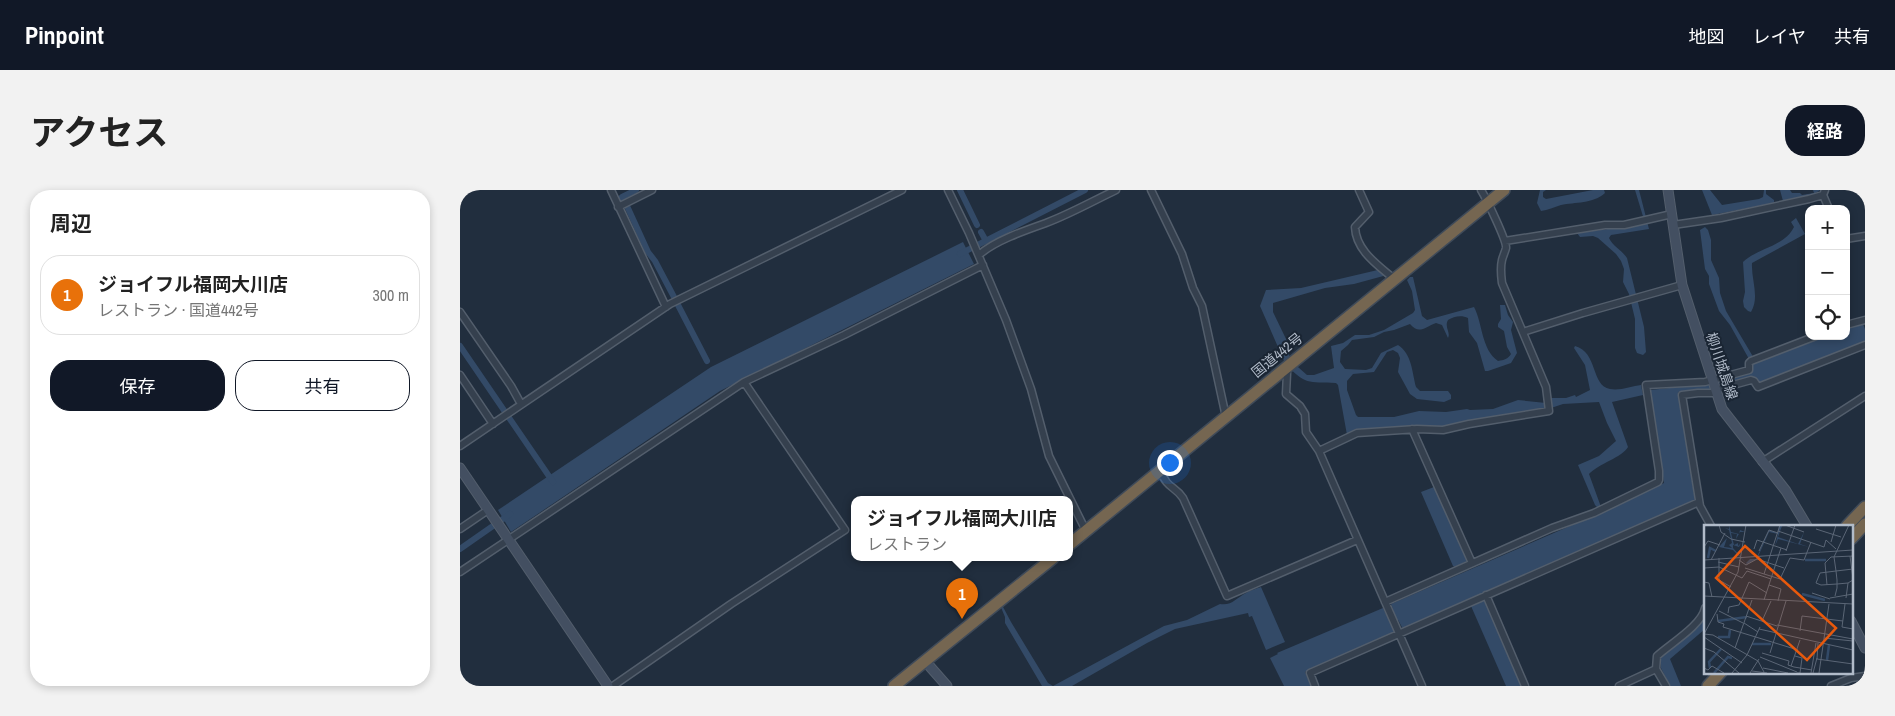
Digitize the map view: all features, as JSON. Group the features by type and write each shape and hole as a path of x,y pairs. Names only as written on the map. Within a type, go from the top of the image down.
{"highway":[{"name":"国道442号","path":"1073,542 1504,190"},
{"path":"1848,525 1865,507"},
{"path":"1853,538 1865,524"},
{"path":"894,686 1049,561"},
{"path":"1699,686 1711,673"},
{"path":"1708,686 1720,673"}],"main road":[{"name":"柳川城島線","path":"1668,190 1682,285 1725,415 1786,491 1806,525"},
{"path":"460,468 608,686"},
{"path":"1852,623 1865,648"},
{"path":"925,661 947,686"}],"street":[{"path":"611,190 666,307"},
{"path":"618,207 652,190"},
{"path":"460,446 666,307 902,190"},
{"path":"948,190 1005,317 1031,389 1049,456 1068,496"},
{"path":"978,254 1116,190"},
{"path":"1151,190 1182,254 1193,288 1202,306 1226,417"},
{"path":"1359,190 1369,212 1355,227 1358,244 1394,280"},
{"path":"1319,451 1357,433 1412,429 1443,430 1549,411 1546,387 1502,283 1501,262 1506,248 1505,241 1482,190"},
{"path":"1673,225 1817,198 1824,192 1828,205"},
{"path":"1505,241 1605,226 1624,225 1672,214"},
{"path":"1850,238 1865,236"},
{"path":"460,572 507,537 744,382 844,335 983,265"},
{"path":"1523,332 1682,285"},
{"path":"460,312 511,386 521,404"},
{"path":"1850,324 1865,320"},
{"path":"1710,525 1699,502 1682,395 1698,393 1714,386 1749,370 1749,363 1751,361 1806,340"},
{"path":"1386,604 1472,563 1552,528 1594,513 1658,482 1659,471 1646,385 1705,382 1714,386 1751,380 1758,387 1865,345"},
{"path":"1285,368 1286,394 1300,406 1304,414 1306,432 1319,451 1422,686"},
{"path":"460,375 493,424"},
{"path":"612,686 731,604 845,530 744,382"},
{"path":"1762,462 1865,396"},
{"path":"1412,429 1472,563"},
{"path":"1161,471 1165,481 1180,493 1183,498 1227,596 1357,540"},
{"path":"1315,686 1310,673 1312,672 1399,632 1699,502"},
{"path":"1073,505 1086,532"},
{"path":"460,530 490,513"},
{"path":"1486,595 1525,686"},
{"path":"1666,686 1656,669 1657,656 1698,622 1704,614"},
{"path":"1619,686 1656,669"},
{"path":"1831,686 1851,678 1865,676"}],"water":[{"path":"1540,190 1546,190 1543,192 1543,197 1546,199 1593,190 1604,190 1605,193 1589,201 1561,205 1541,211 1537,203"},
{"path":"1635,190 1639,190 1649,229 1611,235 1609,238 1627,258 1644,327 1646,352 1643,355 1637,353 1635,348 1635,319 1629,294 1623,282 1624,269 1621,261 1598,238 1593,236 1580,237 1577,233 1622,229 1645,223"},
{"path":"1702,190 1710,190 1722,205 1759,199 1763,197 1764,190 1766,190 1766,194 1774,200 1774,203 1712,215"},
{"path":"1780,190 1790,190 1792,193 1800,193 1802,195 1814,193 1813,190 1820,190 1813,195 1783,201"},
{"path":"1796,218 1805,234 1752,263 1755,300 1751,312 1748,311 1744,307 1743,301 1745,292 1743,262 1755,253 1777,243 1790,234 1794,227 1791,222"},
{"path":"1705,227 1711,240 1711,260 1719,278 1720,293 1726,311 1753,357 1749,359 1730,325 1719,311 1709,284 1700,230"},
{"path":"963,242 974,264 720,391 511,532 498,510 711,367"},
{"path":"1382,269 1387,275 1354,284 1325,288 1273,303 1273,312 1287,341 1290,360 1307,375 1314,375 1334,368 1331,346 1343,343 1355,335 1369,335 1384,330 1413,313 1415,310 1412,291 1407,280 1413,277 1422,316 1427,320 1474,307 1488,350 1498,361 1502,360 1511,354 1507,347 1504,331 1498,327 1501,319 1500,305 1505,305 1508,315 1513,322 1511,330 1517,353 1511,363 1488,371 1485,371 1477,343 1469,332 1468,318 1463,316 1448,320 1448,338 1442,325 1436,323 1419,330 1410,324 1374,337 1352,340 1341,351 1340,362 1345,369 1366,370 1372,368 1381,353 1398,345 1409,358 1416,387 1420,391 1448,391 1451,395 1451,399 1444,402 1417,399 1410,394 1398,372 1400,358 1398,353 1393,350 1387,352 1374,372 1353,374 1347,381 1347,390 1356,415 1358,417 1394,417 1419,411 1446,412 1467,409 1493,409 1518,400 1546,403 1552,398 1566,398 1575,395 1576,397 1590,390 1585,365 1574,348 1575,346 1582,349 1588,355 1604,387 1618,389 1641,385 1643,395 1612,402 1628,447 1621,454 1589,474 1601,507 1598,508 1595,505 1578,465 1599,456 1616,441 1599,402 1563,404 1551,408 1443,427 1411,426 1375,429 1347,435 1338,385 1336,383 1319,383 1303,379 1285,363 1260,306 1266,290 1301,288"},
{"path":"1860,323 1863,324 1865,342 1760,383 1755,377 1708,390 1678,392 1695,500 1403,629 1398,620 1391,622 1394,632 1305,672 1311,686 1284,686 1270,658 1277,653 1383,608 1386,614 1394,612 1391,604 1664,483 1650,390 1708,384 1752,372 1752,364 1815,340 1850,340 1850,327"},
{"path":"1434,487 1467,561 1455,567 1421,492"},
{"path":"1261,587 1285,642 1266,650 1252,616 1249,617 1248,613 1175,629 1072,686 1053,686 1164,626 1187,620 1220,604 1231,603 1248,592"},
{"path":"1484,600 1521,686 1506,686 1471,606"},
{"path":"1000,605 1002,605 1048,683 1053,686 1042,686 1005,623 1005,617"},
{"path":"1704,619 1704,630 1670,659 1681,686 1670,686 1661,668 1661,656"}],"waterway":[{"path":"624,200 622,197 636,190"},
{"path":"960,190 977,225"},
{"path":"960,254 1085,190"},
{"path":"627,206 648,252 655,261 674,297"},
{"path":"981,232 986,241"},
{"path":"678,305 707,361"},
{"path":"460,346 553,482"},
{"path":"460,549 510,514"}],"place":[{"name":"ジョイフル福岡大川店","path":"962,619"}]}
